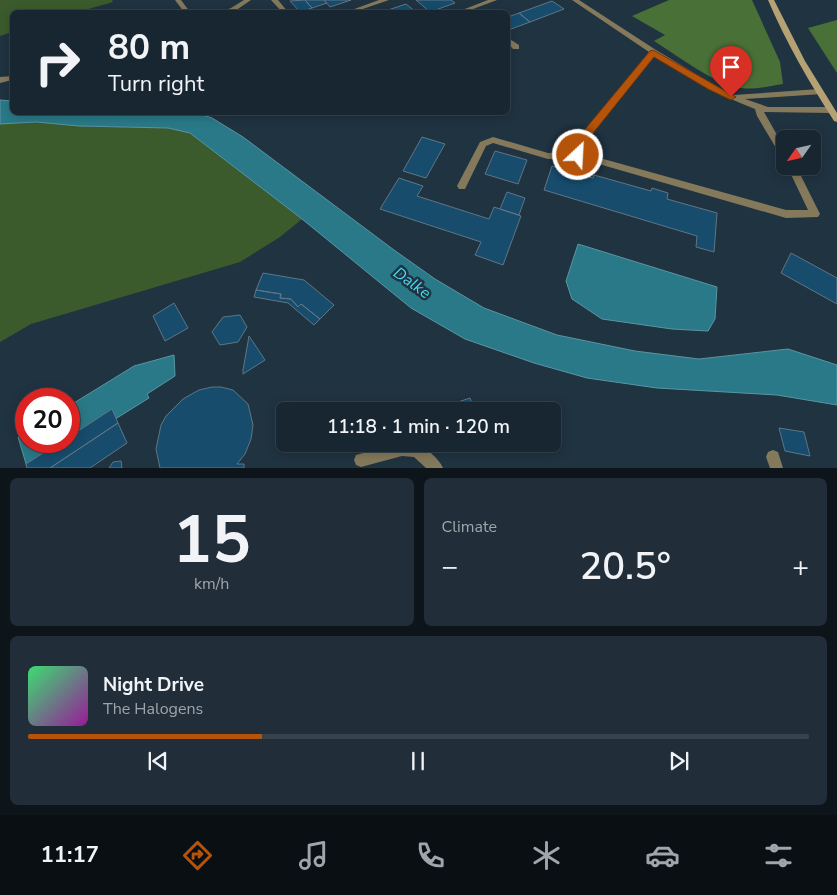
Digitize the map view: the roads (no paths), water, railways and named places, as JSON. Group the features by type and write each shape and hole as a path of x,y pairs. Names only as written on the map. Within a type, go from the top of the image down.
{"main road":[{"path":"771,0 787,37 837,120"}],"lane":[{"path":"233,10 248,0"},
{"path":"274,0 283,10"},
{"path":"355,10 386,0"},
{"path":"474,10 494,0"},
{"path":"575,0 653,52 731,97 759,108 831,110"},
{"path":"510,42 516,47"},
{"path":"578,155 576,148 653,52"},
{"path":"731,97 751,98 819,92"},
{"path":"759,108 761,116 776,141"},
{"path":"462,186 482,144 493,140 548,156 578,155 786,214 815,214 796,175"},
{"path":"362,460 402,449 418,451 437,468"}],"water":[{"name":"Dalke","path":"0,100 10,101 10,115 203,115 212,118 243,137 435,279 484,308 557,335 635,351 699,359 788,349 837,365 837,405 777,395 657,388 587,378 534,363 465,339 411,308 302,219 190,133 168,128 79,126 36,122 0,124"},
{"path":"578,244 717,287 715,319 708,331 672,329 602,319 572,299 566,281"},
{"path":"174,355 175,376 147,394 149,398 80,441 80,399 134,366"},
{"path":"23,453 61,453 38,467 27,467"}]}
